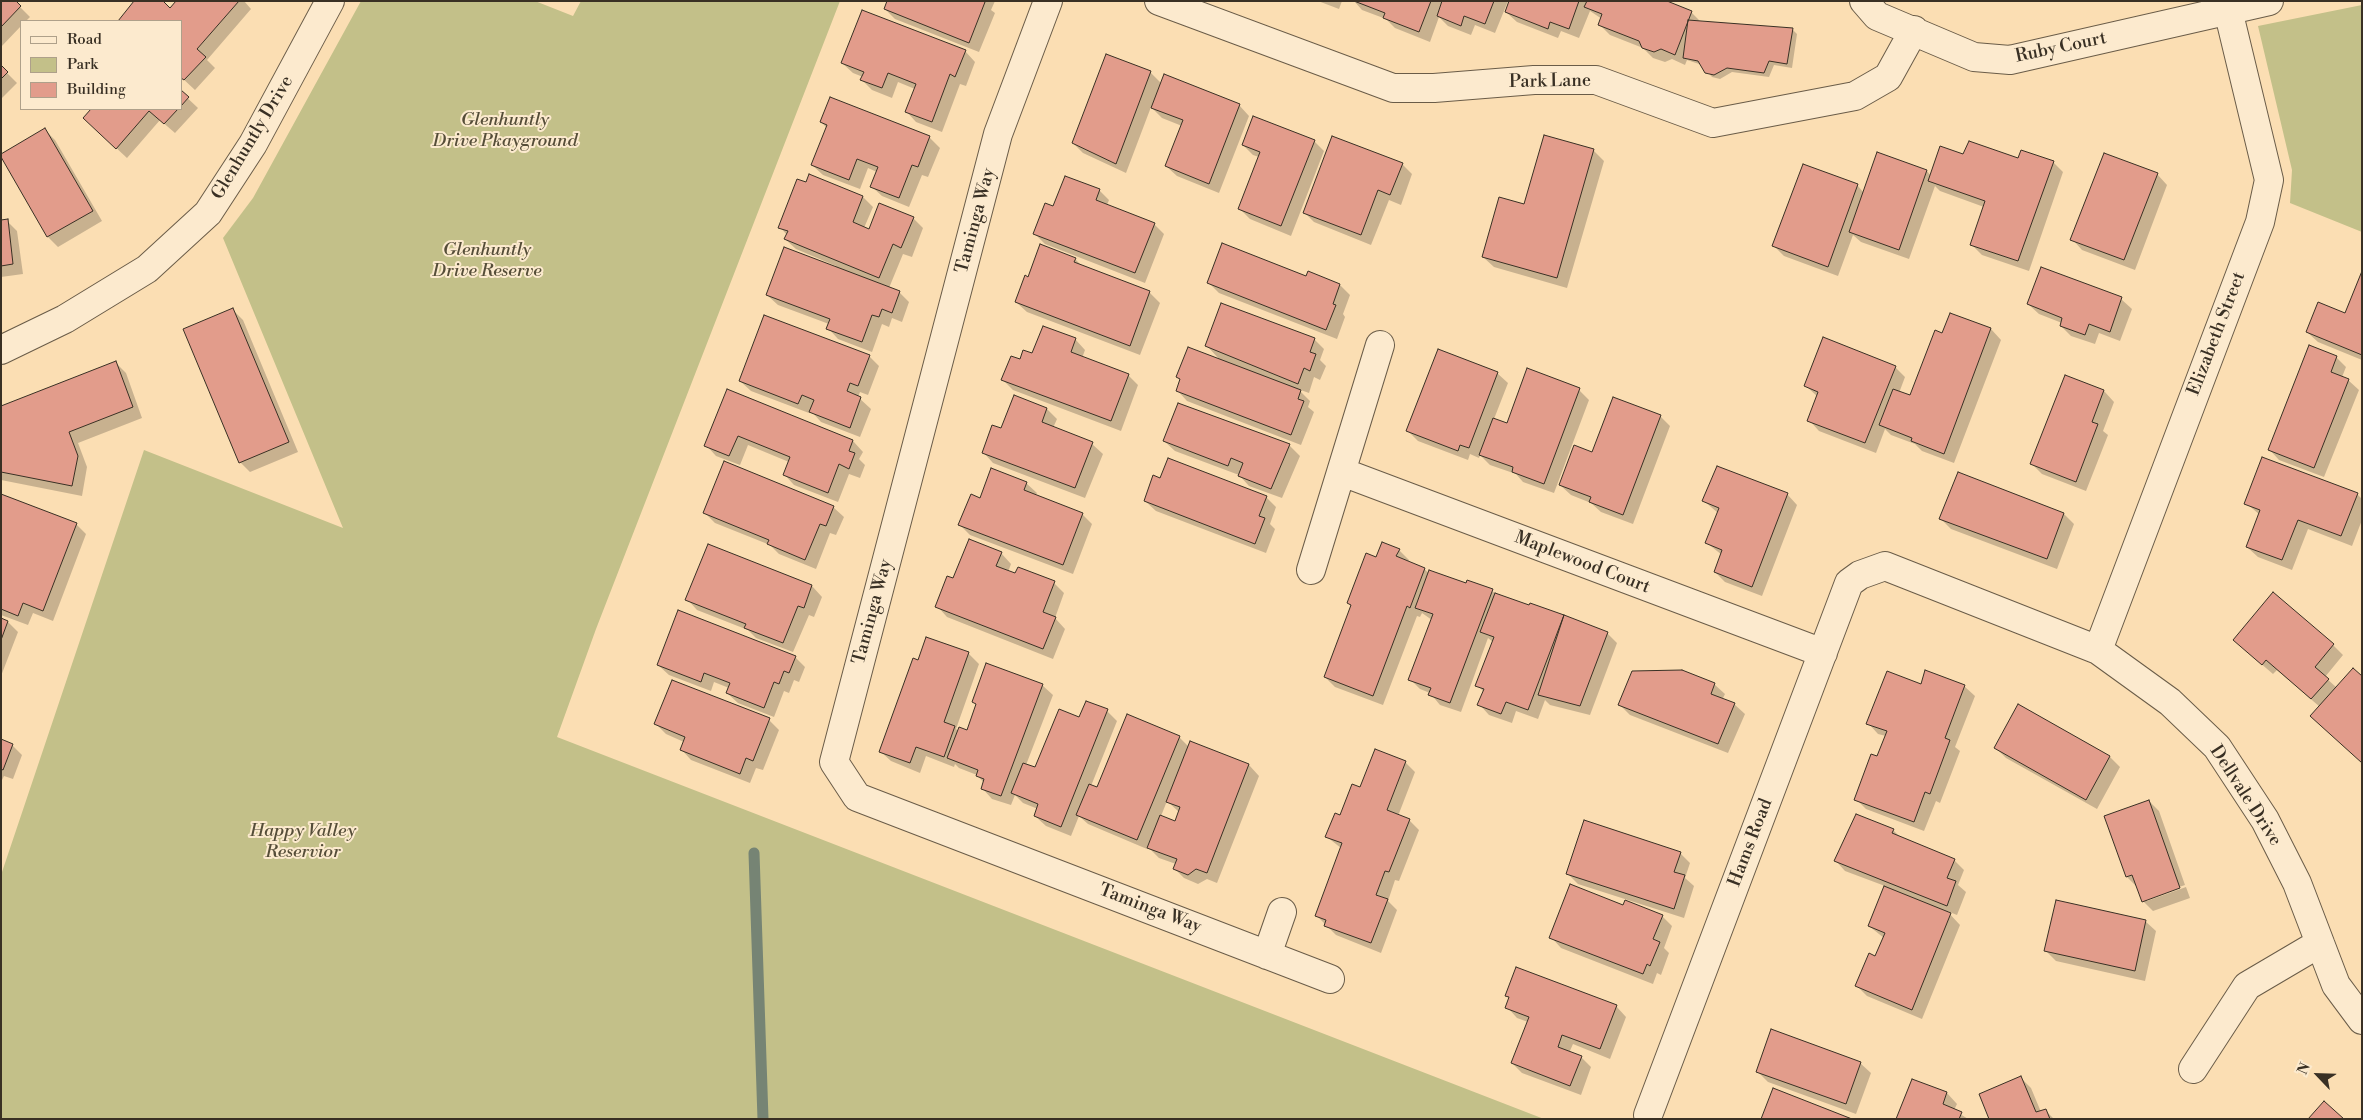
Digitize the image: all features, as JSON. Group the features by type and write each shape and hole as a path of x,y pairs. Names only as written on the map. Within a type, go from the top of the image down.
{"street":[{"name":"Glenhuntly Drive","path":"1,350 65,319 147,269 208,213 254,144 330,1"},
{"name":"Taminga Way","path":"1048,1 998,134 834,762 857,797 1330,979"},
{"name":"Park Lane","path":"1159,1 1393,88 1434,88 1534,80 1596,80 1713,123 1854,96 1888,76 1914,30"},
{"name":"Ruby Court","path":"1864,1 1877,16 1914,30 1974,57 2010,60 2270,1"},
{"name":"Elizabeth Street","path":"2098,650 2260,222 2269,180 2228,10"},
{"path":"1311,570 1380,345"},
{"name":"Maplewood Court","path":"1342,472 1823,653"},
{"name":"Dellvale Drive","path":"1860,575 1885,566 2098,650 2170,702 2217,747 2265,820 2297,883 2336,985 2362,1020"},
{"name":"Hams Road","path":"1648,1115 1849,583 1860,575"},
{"path":"1268,955 1282,912"},
{"path":"2193,1069 2248,986 2320,943"}],"green space":[{"name":"Happy Valley Reservior","path":"361,1 535,1 573,16 581,1 840,1 596,629 557,737 1544,1119 1,1119 1,875 144,450 343,528 223,238 253,198"},
{"path":"2362,5 2362,232 2290,203 2292,170 2258,26"}],"building":[{"path":"1,1 16,1 21,6 1,27"},
{"path":"134,1 163,1 170,8 176,1 239,1 197,49 206,57 184,80 182,79 182,20 119,20"},
{"path":"887,1 985,2 969,43 884,9"},
{"path":"1354,1 1431,1 1419,32 1383,18 1385,13"},
{"path":"1442,1 1494,1 1485,24 1464,16 1461,26 1437,16"},
{"path":"1509,1 1579,1 1569,29 1550,22 1548,29 1505,12"},
{"path":"1587,1 1667,1 1692,11 1675,55 1661,49 1654,52 1642,48 1639,41 1598,25 1602,14 1584,7"},
{"path":"862,10 966,50 955,77 950,74 932,122 905,112 916,84 888,73 882,88 860,80 864,72 841,63"},
{"path":"1688,20 1793,28 1787,64 1769,61 1764,73 1727,68 1714,75 1705,73 1698,61 1683,58"},
{"path":"1106,54 1151,71 1116,164 1072,143"},
{"path":"1,65 8,72 1,79"},
{"path":"1164,74 1240,104 1209,184 1165,166 1183,120 1151,108"},
{"path":"182,91 189,97 182,105"},
{"path":"830,97 930,136 918,167 912,165 899,198 870,187 878,167 857,159 849,180 811,165 827,125 820,122"},
{"path":"90,110 177,110 164,124 149,111 116,149 83,118"},
{"path":"1253,116 1315,140 1281,226 1238,209 1260,152 1242,145"},
{"path":"45,128 93,211 47,237 1,157 1,154"},
{"path":"1544,135 1594,149 1557,278 1482,257 1499,197 1524,204"},
{"path":"1332,136 1403,163 1390,195 1378,190 1361,235 1303,213"},
{"path":"1969,141 2018,158 2021,150 2054,161 2018,261 1970,245 1985,201 1928,181 1940,146 1963,154"},
{"path":"1877,152 1927,170 1899,250 1849,232"},
{"path":"2104,153 2158,173 2124,260 2070,240"},
{"path":"1803,164 1858,184 1828,267 1772,246"},
{"path":"809,174 863,196 853,222 869,229 879,203 914,217 901,248 893,244 879,278 784,239 788,231 778,228 797,179 806,182"},
{"path":"1065,176 1100,189 1096,200 1155,223 1135,273 1033,234 1045,203 1053,206"},
{"path":"8,219 13,264 1,266 1,220"},
{"path":"1222,243 1306,276 1308,271 1340,284 1333,304 1336,305 1326,330 1207,283"},
{"path":"1040,244 1076,258 1074,262 1150,291 1130,346 1015,302 1025,275 1028,277"},
{"path":"784,247 900,291 892,313 882,309 879,317 872,315 862,342 826,329 830,319 766,295"},
{"path":"2041,267 2122,297 2110,332 2089,324 2085,335 2060,326 2062,318 2027,304"},
{"path":"2362,271 2362,355 2306,332 2318,302 2345,313"},
{"path":"1221,303 1315,338 1310,352 1316,354 1310,371 1304,368 1298,384 1205,346"},
{"path":"233,308 289,442 239,463 183,329"},
{"path":"1950,313 1991,328 1944,454 1911,441 1912,438 1879,425 1893,389 1910,395 1935,330 1942,333"},
{"path":"764,315 870,355 858,386 850,383 847,391 861,397 850,428 809,412 814,400 802,395 798,404 739,381"},
{"path":"1043,326 1076,338 1071,352 1129,374 1111,421 1001,380 1011,356 1020,359 1023,350 1032,353"},
{"path":"1823,337 1896,366 1865,443 1807,421 1818,392 1804,386"},
{"path":"2309,345 2337,356 2331,372 2349,379 2314,468 2268,450"},
{"path":"1188,347 1301,390 1298,399 1304,401 1291,435 1176,391 1180,379 1176,377"},
{"path":"1438,349 1498,372 1469,448 1460,445 1458,451 1406,431"},
{"path":"116,361 133,407 69,432 78,456 72,486 1,472 1,406"},
{"path":"1527,368 1580,388 1544,484 1512,472 1513,467 1479,455 1493,418 1507,423"},
{"path":"2065,375 2104,390 2092,422 2098,424 2076,482 2030,464"},
{"path":"727,389 853,440 849,451 855,453 849,469 839,464 828,493 783,475 790,457 738,436 729,456 704,446"},
{"path":"1014,395 1047,408 1042,422 1093,442 1075,488 982,453 992,425 1001,428"},
{"path":"1613,397 1661,415 1623,515 1589,502 1591,497 1559,485 1574,445 1592,452"},
{"path":"1178,403 1290,444 1271,489 1238,476 1243,463 1231,458 1228,466 1163,441"},
{"path":"2262,457 2358,493 2341,536 2298,520 2282,560 2246,547 2260,510 2244,504"},
{"path":"1168,458 1267,496 1259,516 1265,518 1255,544 1144,501 1153,475 1160,478"},
{"path":"724,461 834,506 826,526 820,524 805,560 767,544 769,540 703,513"},
{"path":"1717,466 1788,493 1752,587 1714,572 1722,550 1705,543 1719,508 1702,501"},
{"path":"991,468 1027,482 1024,490 1083,513 1063,565 958,525 971,494 980,498"},
{"path":"1958,472 2064,513 2047,559 1939,519"},
{"path":"1,494 77,523 43,611 23,603 18,616 1,609"},
{"path":"969,539 1002,552 996,566 1015,573 1018,567 1055,581 1043,612 1056,617 1043,649 935,607 947,576 953,578"},
{"path":"1382,542 1400,549 1396,556 1425,568 1410,608 1407,606 1373,696 1324,677 1351,605 1347,603 1366,553 1376,557"},
{"path":"708,544 812,585 804,608 798,606 783,643 744,628 746,624 685,600"},
{"path":"1429,570 1466,583 1467,580 1493,589 1450,703 1428,695 1431,688 1408,680 1433,614 1415,608"},
{"path":"2273,592 2334,644 2315,667 2329,679 2311,699 2266,660 2262,665 2233,640"},
{"path":"1495,593 1564,615 1528,710 1506,702 1501,714 1477,705 1484,689 1475,686 1494,637 1480,632"},
{"path":"678,610 796,656 789,673 784,671 779,684 774,682 764,708 726,693 730,683 704,673 701,682 657,665"},
{"path":"1564,615 1608,632 1580,706 1538,695"},
{"path":"1,618 8,621 1,640"},
{"path":"926,637 969,652 944,722 955,726 944,757 916,747 910,763 879,752 913,658 918,660"},
{"path":"986,663 1043,684 1001,796 981,789 984,779 976,776 978,770 947,758 959,727 967,730 976,704 972,702"},
{"path":"2353,668 2362,676 2362,763 2310,716"},
{"path":"1682,670 1715,683 1711,694 1735,703 1718,744 1618,705 1632,671"},
{"path":"1925,670 1965,685 1945,738 1950,740 1930,794 1925,792 1914,822 1854,800 1871,754 1877,756 1887,731 1866,724 1887,671 1921,684"},
{"path":"672,680 770,718 753,761 746,758 740,774 680,750 685,737 654,724"},
{"path":"1086,701 1108,709 1061,827 1034,816 1038,804 1011,793 1023,763 1035,767 1059,709 1079,717"},
{"path":"2018,704 2110,756 2086,800 1994,748"},
{"path":"1127,714 1180,736 1137,840 1076,815 1089,784 1097,787"},
{"path":"1,739 13,744 3,770 1,769"},
{"path":"1190,741 1249,764 1207,873 1196,869 1188,875 1173,869 1177,859 1147,848 1160,815 1175,821 1180,807 1166,802"},
{"path":"1375,749 1406,761 1387,810 1410,819 1389,872 1385,871 1376,895 1388,899 1371,943 1324,926 1326,920 1315,916 1342,843 1325,837 1335,813 1340,815 1352,784 1360,787"},
{"path":"2149,800 2180,888 2142,902 2132,875 2126,877 2104,816"},
{"path":"1856,814 1894,829 1892,833 1955,859 1947,878 1956,881 1947,906 1834,861"},
{"path":"1584,820 1681,852 1674,872 1685,875 1674,909 1566,874"},
{"path":"1570,884 1623,905 1625,900 1663,915 1653,939 1660,942 1650,966 1647,964 1643,974 1549,938"},
{"path":"1884,886 1951,913 1912,1010 1855,986 1869,953 1875,956 1885,933 1868,926"},
{"path":"2056,900 2146,920 2135,971 2044,951"},
{"path":"1516,967 1617,1005 1600,1049 1562,1035 1558,1047 1582,1056 1570,1086 1511,1063 1529,1017 1505,1008 1509,997 1505,996"},
{"path":"1771,1029 1861,1062 1846,1104 1756,1072"},
{"path":"2021,1076 2036,1112 2046,1109 2050,1119 1989,1119 1979,1094"},
{"path":"1912,1079 1947,1092 1943,1104 1962,1112 1959,1119 1896,1119"},
{"path":"1773,1088 1852,1119 1761,1119"},
{"path":"2324,1101 2344,1119 2308,1119"}],"waterway":[{"path":"754,853 763,1119"}],"park label":[{"name":"Glenhuntly Drive Pkayground","path":"505,131"},
{"name":"Glenhuntly Drive Reserve","path":"487,261"}]}
